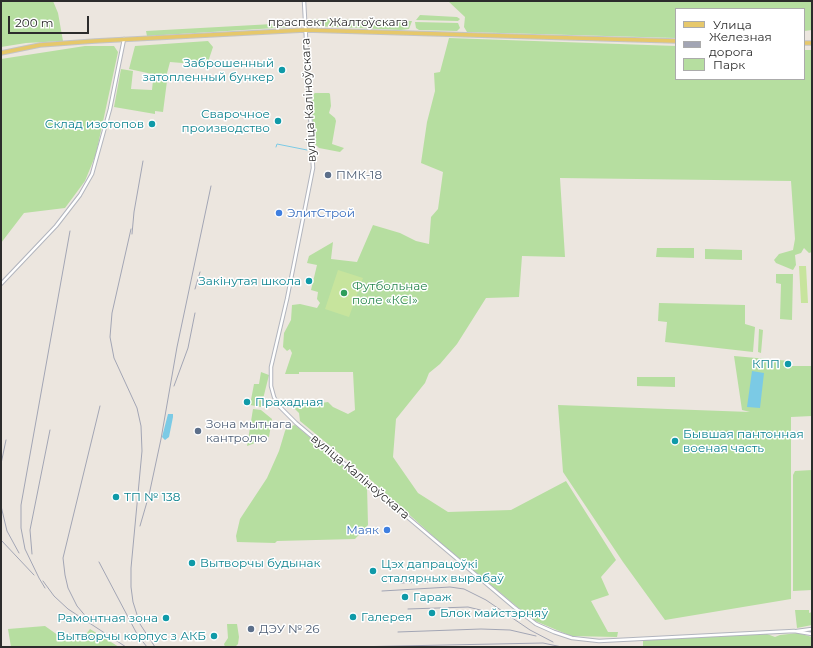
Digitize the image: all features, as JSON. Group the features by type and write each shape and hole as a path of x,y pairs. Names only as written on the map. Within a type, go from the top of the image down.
{"main road":[{"name":"праспект Жалтоўскага","path":"1,53 40,45 124,39 305,30 675,42"}],"street":[{"name":"вуліца Каліноўскага","path":"304,1 313,168 277,349 271,367 271,386 274,397 279,406 296,423 514,607 536,624 554,632 572,638 599,641 812,629"},
{"path":"1,284 56,226 80,195 92,174 110,109 124,39"},
{"name":"вуліца Каліноўскага","path":"794,631 812,634"}],"green space":[{"path":"1,1 53,1 58,13 63,41 26,43 1,47"},
{"path":"448,1 812,1 812,30 805,31 805,8 675,8 675,38 467,32 464,27 465,17"},
{"path":"420,15 457,17 460,19 458,21 416,20"},
{"path":"310,19 412,21 409,29 401,30 315,26 310,24"},
{"path":"415,22 458,23 460,28 457,31 419,30 416,28"},
{"path":"291,23 291,27 147,36 146,31"},
{"path":"449,38 675,46 675,80 805,80 805,50 812,50 812,252 809,253 804,248 801,253 795,255 796,265 793,270 776,263 774,260 779,254 793,250 795,239 791,181 560,178 565,257 522,256 519,297 486,298 457,344 440,364 429,373 425,383 396,419 393,457 418,493 448,512 511,510 566,481 616,560 601,577 609,595 591,601 608,632 618,632 617,637 571,636 533,620 443,545 364,474 300,421 299,413 293,407 328,402 333,407 348,414 355,410 353,372 299,372 299,374 285,374 292,353 290,349 287,351 283,347 284,333 291,320 292,305 300,304 317,308 320,303 317,299 318,292 311,290 317,265 307,263 309,256 333,242 331,259 357,262 373,225 400,233 416,241 429,244 431,217 438,209 443,172 421,163 427,122 435,91 434,73 440,72"},
{"path":"208,41 213,47 207,65 170,62 166,77 129,69 135,46"},
{"path":"85,46 114,46 118,52 96,154 85,181 65,208 24,213 1,243 1,59"},
{"path":"121,69 133,71 131,89 152,90 153,80 167,81 163,112 155,111 155,114 114,107"},
{"path":"315,93 330,94 331,106 329,113 335,118 336,121 332,144 344,148 340,152 319,148 314,143 311,96"},
{"path":"657,248 694,248 694,258 656,257"},
{"path":"705,249 742,250 742,260 705,259"},
{"path":"799,266 806,266 808,303 801,303"},
{"name":"Футбольнае поле «КСІ»","path":"338,270 363,278 349,317 325,309"},
{"path":"776,274 793,274 792,320 780,319 781,284 776,283"},
{"path":"659,303 745,305 745,324 755,327 753,352 665,342 667,322 658,321"},
{"path":"759,329 763,330 761,353 758,352"},
{"path":"734,356 790,361 791,366 812,366 812,416 791,417 791,599 665,620 623,562 563,472 558,405 750,412 742,410"},
{"path":"261,372 269,375 261,407 250,405 254,384 259,384"},
{"path":"637,377 675,377 675,387 637,386"},
{"path":"253,409 261,410 272,419 269,437 256,435 255,443 247,446"},
{"path":"295,425 367,485 368,525 355,539 277,541 275,543 237,542 236,536 240,519 267,478 279,451 287,427"},
{"path":"812,470 812,590 793,591 793,475 795,471"},
{"path":"795,610 809,610 809,613 812,612 812,625 797,628"},
{"path":"227,624 237,624 239,637 238,644 235,647 225,647 224,644 228,638"},
{"path":"45,626 62,638 81,641 90,629 119,647 11,647 8,629"},
{"path":"798,633 812,637 812,647 643,647 643,640 767,634 775,637"}],"water":[{"path":"752,371 764,373 760,408 747,407"},
{"path":"168,414 173,414 173,417 169,437 165,440 162,437"}],"waterway":[{"path":"276,147 277,144 307,150"}],"railway":[{"path":"132,234 134,212 143,161"},
{"path":"140,526 149,495 161,439 177,347 211,186"},
{"path":"131,229 112,313 110,337 114,358 137,408 141,426 142,451 131,568 131,587 133,602 140,624 155,647"},
{"path":"45,588 25,549 21,528 21,505 70,231"},
{"path":"195,289 200,272"},
{"path":"174,386 188,348 195,313"},
{"path":"88,619 77,606 68,588 63,558 100,406"},
{"path":"32,554 30,530 50,430"},
{"path":"1,464 6,440"},
{"path":"1,506 7,531 19,553"},
{"path":"1,540 34,575"},
{"path":"99,562 137,634 147,647"},
{"path":"43,581 54,596 68,609 126,647"},
{"path":"400,583 432,582"},
{"path":"382,591 450,587 464,589 486,600 530,630 553,642"},
{"path":"408,609 468,607 505,616"},
{"path":"398,632 481,629 510,630 536,636"},
{"path":"350,647 543,643 562,647"}],"place":[{"name":"Заброшенный затопленный бункер","path":"282,70"},
{"name":"Сварочное производство","path":"278,121"},
{"name":"Склад изотопов","path":"152,124"},
{"name":"ПМК-18","path":"328,175"},
{"name":"ЭлитСтрой","path":"279,213"},
{"name":"Закінутая школа","path":"309,281"},
{"name":"Футбольнае поле «КСІ»","path":"344,293"},
{"name":"КПП","path":"788,364"},
{"name":"Прахадная","path":"247,402"},
{"name":"Зона мытнага кантролю","path":"198,431"},
{"name":"Бывшая пантонная военая часть","path":"675,441"},
{"name":"ТП № 138","path":"116,497"},
{"name":"Маяк","path":"387,530"},
{"name":"Вытворчы будынак","path":"192,563"},
{"name":"Цэх дапрацоўкі сталярных вырабаў","path":"373,571"},
{"name":"Гараж","path":"405,597"},
{"name":"Блок майстэрняў","path":"432,613"},
{"name":"Галерея","path":"353,617"},
{"name":"Рамонтная зона","path":"166,618"},
{"name":"ДЭУ № 26","path":"251,629"},
{"name":"Вытворчы корпус з АКБ","path":"214,636"}]}
